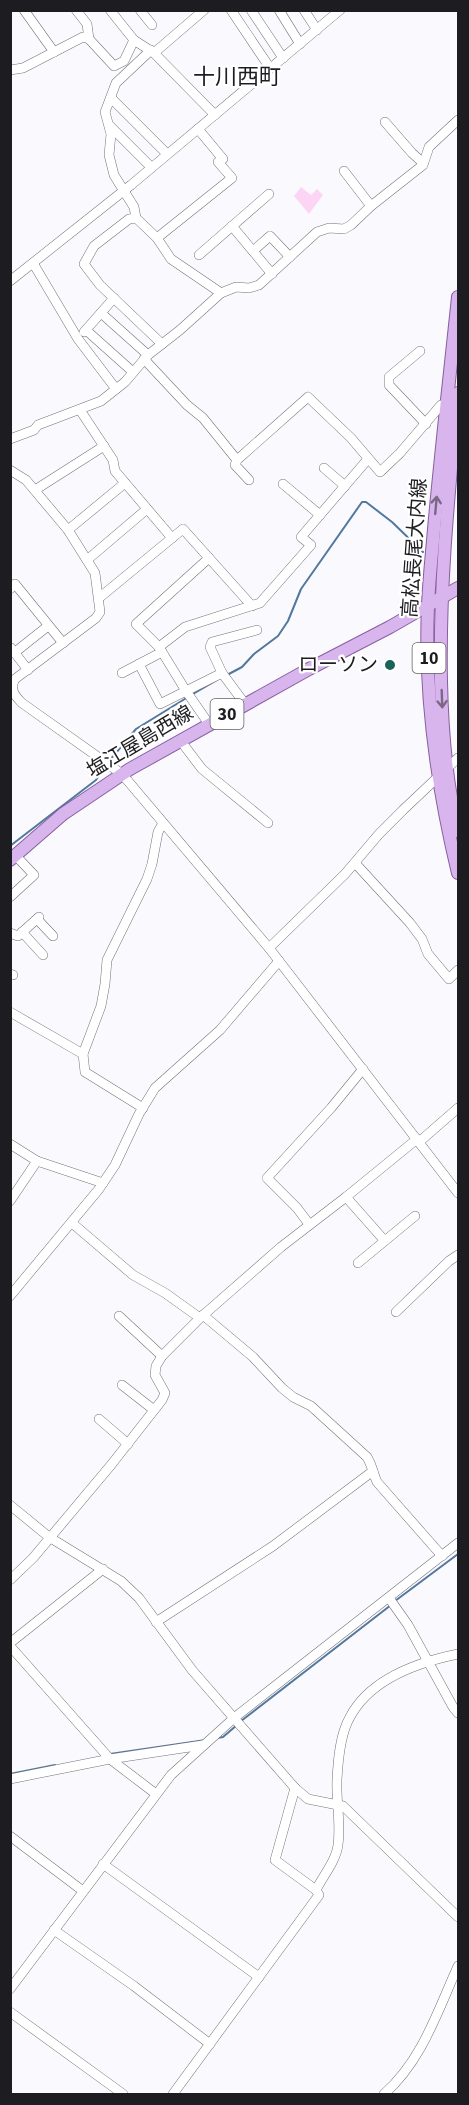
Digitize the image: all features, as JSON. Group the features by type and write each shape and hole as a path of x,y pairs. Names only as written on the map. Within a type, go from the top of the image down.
{"main road":[{"name":"高松長尾大内線","path":"459,297 428,605 430,711 439,778 459,873"},
{"name":"高松長尾大内線","path":"459,393 441,598 442,707 447,768 459,831"},
{"name":"塩江屋島西線","path":"13,858 113,768 180,740 459,588"}],"street":[{"path":"24,10 54,52"},
{"path":"76,10 87,24 89,39"},
{"path":"110,10 134,39 152,51 215,115"},
{"path":"140,10 152,25"},
{"path":"204,10 116,83 105,112 111,134 109,155 114,175 134,207 136,218 157,237 171,259 221,293"},
{"path":"231,10 270,68"},
{"path":"251,10 283,58"},
{"path":"279,10 300,44"},
{"path":"304,10 317,30"},
{"path":"10,281 123,191 340,10"},
{"path":"10,70 23,68 83,37 89,39 114,66 124,61 134,39"},
{"path":"111,98 167,154"},
{"path":"10,439 34,430 38,425 101,401 116,389 146,357 221,293 236,287 249,288 259,285 317,231 329,228 344,229 351,225 423,163 429,147 459,120"},
{"path":"385,122 423,163"},
{"path":"108,124 151,168"},
{"path":"157,237 232,178 218,162 223,159 198,129"},
{"path":"344,171 371,206"},
{"path":"199,255 269,194"},
{"path":"136,218 129,219 94,246 84,264 100,285 162,344"},
{"path":"232,226 272,274"},
{"path":"253,251 270,236 290,257"},
{"path":"33,263 78,339 116,389"},
{"path":"78,339 114,298"},
{"path":"101,313 146,357 187,405 203,418 237,460"},
{"path":"86,330 133,372"},
{"path":"420,351 389,377 389,385 426,424"},
{"path":"249,480 235,465 237,460 308,397 351,438 380,471 400,453 441,405 447,406"},
{"path":"80,410 83,418 113,460 115,471 172,538"},
{"path":"35,490 104,446"},
{"path":"122,673 160,649 185,627 260,603 311,545 301,537 368,459"},
{"path":"324,468 345,486"},
{"path":"12,473 26,480 35,490 68,530 87,560 95,573 100,612 96,618 15,679 12,684 12,694 113,768 163,823 269,948 459,1193"},
{"path":"68,530 125,483"},
{"path":"283,484 320,515"},
{"path":"87,560 147,509"},
{"path":"99,598 183,529 252,606"},
{"path":"208,724 160,649 136,624 209,558"},
{"path":"10,588 15,584 63,643"},
{"path":"28,670 12,651 48,626"},
{"path":"245,704 224,676 210,646 212,642 256,630"},
{"path":"139,664 160,704 188,695 224,676"},
{"path":"180,740 202,769 268,823"},
{"path":"269,948 319,901 403,810 459,758"},
{"path":"143,1108 85,1072 83,1053 101,1006 107,960 147,879 158,832 163,823"},
{"path":"10,897 34,875 13,858"},
{"path":"355,863 410,923 422,939 428,954 449,978 459,970"},
{"path":"10,933 18,936 38,918 53,936"},
{"path":"22,932 43,955"},
{"path":"10,1296 103,1183 115,1165 155,1088 220,1030 279,961"},
{"path":"10,1012 83,1053"},
{"path":"309,1224 297,1208 267,1178 363,1069"},
{"path":"10,1580 128,1444 154,1410 165,1393 155,1375 156,1366 162,1356 201,1317 309,1224 459,1108"},
{"path":"10,1144 37,1161 103,1183"},
{"path":"10,1201 37,1161"},
{"path":"346,1197 384,1240"},
{"path":"358,1263 414,1216"},
{"path":"72,1223 133,1275 201,1317 253,1357 293,1397 311,1406 367,1457 377,1482 442,1556"},
{"path":"396,1312 449,1261 459,1255"},
{"path":"119,1317 162,1356"},
{"path":"122,1385 154,1410"},
{"path":"99,1419 128,1444"},
{"path":"156,1622 273,1546 373,1472"},
{"path":"10,1505 49,1537 121,1581 139,1598 192,1670 295,1788 308,1798 343,1806 459,1917"},
{"path":"10,1989 171,1774 234,1718 458,1544"},
{"path":"103,1569 10,1645 110,1759 156,1794"},
{"path":"389,1598 408,1625 453,1707 459,1713"},
{"path":"316,1890 338,1846 337,1779 340,1752 349,1717 365,1697 385,1681 429,1662 459,1654"},
{"path":"10,1779 110,1759 204,1744"},
{"path":"173,2094 319,1895 316,1890 275,1860 295,1788"},
{"path":"10,1836 83,1892"},
{"path":"103,1864 259,1977"},
{"path":"54,1930 134,1986 210,2044"},
{"path":"384,2094 418,2052 434,2025 459,1966"},
{"path":"10,2012 123,2094"}],"shaded area":[{"path":"301,187 311,195 317,189 323,195 309,214 294,196"}],"waterway":[{"path":"227,675 242,667 254,654 278,636 288,621 301,589 362,502 366,502 392,522 423,552"},
{"path":"193,694 217,680"},
{"path":"110,760 136,729 188,697"},
{"path":"10,846 96,780 106,765"},
{"path":"395,1601 458,1554"},
{"path":"241,1721 391,1605"},
{"path":"217,1738 223,1737 237,1725"},
{"path":"110,1754 206,1740"},
{"path":"10,1774 55,1765"}],"place":[{"name":"ローソン","path":"390,665"}],"district":[{"name":"十川西町","path":"237,77"}]}
